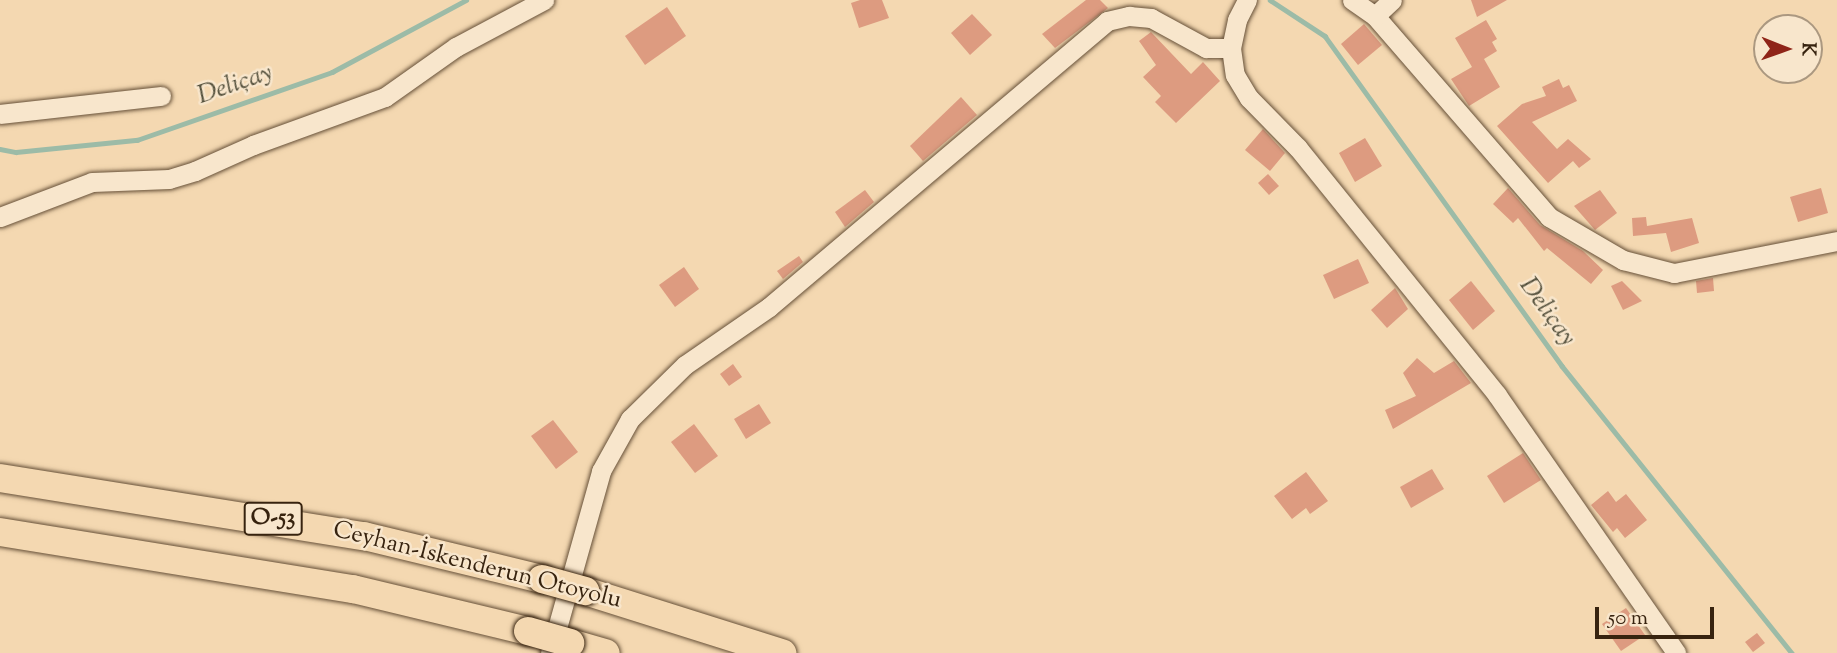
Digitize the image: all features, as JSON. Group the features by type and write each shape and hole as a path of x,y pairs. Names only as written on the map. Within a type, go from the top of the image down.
{"highway":[{"name":"Ceyhan-İskenderun Otoyolu","path":"0,478 365,536 585,591 782,653"},
{"name":"Ceyhan-İskenderun Otoyolu","path":"0,532 354,589 528,631 560,648 606,653"}],"street":[{"path":"0,217 92,182 169,179 195,171 253,145 385,97 456,47 544,0"},
{"path":"1247,0 1237,20 1231,48 1235,75 1249,98 1298,148 1497,395 1676,653"},
{"path":"1352,0 1375,16 1549,218 1623,260 1674,273 1837,242"},
{"path":"1375,16 1392,0"},
{"path":"560,648 601,471 630,419 685,365 769,307 1107,22 1135,8 1206,48 1231,48"},
{"path":"0,114 161,96"}],"building":[{"path":"860,0 882,0 889,18 859,28 851,3"},
{"path":"1086,0 1100,0 1108,8 1055,48 1042,34"},
{"path":"1471,0 1507,0 1477,17"},
{"path":"667,7 686,36 645,65 625,36"},
{"path":"972,14 992,35 970,55 951,33"},
{"path":"1486,20 1497,39 1492,42 1497,51 1484,59 1500,87 1469,106 1451,79 1472,67 1455,38"},
{"path":"1364,24 1382,45 1358,65 1341,44"},
{"path":"1151,32 1191,74 1203,62 1220,81 1176,123 1155,102 1161,96 1143,77 1156,65 1139,41"},
{"path":"1559,79 1563,88 1569,85 1577,101 1532,122 1557,149 1568,139 1591,159 1579,168 1573,161 1548,183 1497,126 1522,104 1546,96 1542,87"},
{"path":"961,97 977,115 923,161 910,146"},
{"path":"1263,129 1285,153 1270,171 1245,150"},
{"path":"1365,138 1382,166 1355,182 1339,153"},
{"path":"1268,174 1279,186 1269,195 1258,183"},
{"path":"1508,188 1540,225 1583,251 1603,270 1591,284 1547,248 1544,251 1518,218 1513,223 1493,204"},
{"path":"1821,188 1828,213 1798,222 1790,197"},
{"path":"865,190 874,202 845,227 835,212"},
{"path":"1600,190 1617,213 1595,230 1574,206"},
{"path":"1646,217 1647,226 1692,218 1699,243 1671,252 1666,233 1633,236 1632,218"},
{"path":"799,256 803,262 783,279 777,271"},
{"path":"1358,259 1369,283 1334,299 1323,275"},
{"path":"684,267 699,289 675,307 659,285"},
{"path":"1713,278 1714,291 1697,293 1696,281"},
{"path":"1471,281 1495,311 1473,330 1449,300"},
{"path":"1622,281 1642,301 1623,310 1611,286"},
{"path":"1395,288 1408,309 1387,328 1371,310"},
{"path":"1417,358 1434,373 1454,361 1471,383 1393,429 1385,410 1416,396 1403,373"},
{"path":"733,364 742,377 729,386 720,374"},
{"path":"759,404 771,423 746,439 734,419"},
{"path":"553,420 578,452 556,469 531,436"},
{"path":"694,424 718,456 695,473 671,442"},
{"path":"1523,453 1541,480 1504,503 1487,476"},
{"path":"1432,469 1444,489 1411,508 1400,487"},
{"path":"1306,472 1328,501 1310,514 1306,508 1292,519 1274,496"},
{"path":"1608,491 1616,502 1626,494 1647,520 1625,538 1617,528 1613,532 1591,505"},
{"path":"1626,608 1645,635 1621,651 1602,624"},
{"path":"1757,633 1765,643 1753,652 1745,642"}],"waterway":[{"name":"Deliçay","path":"0,149 16,152 137,140 332,72 466,0"},
{"name":"Deliçay","path":"1270,0 1325,36 1562,366 1792,653"}]}
